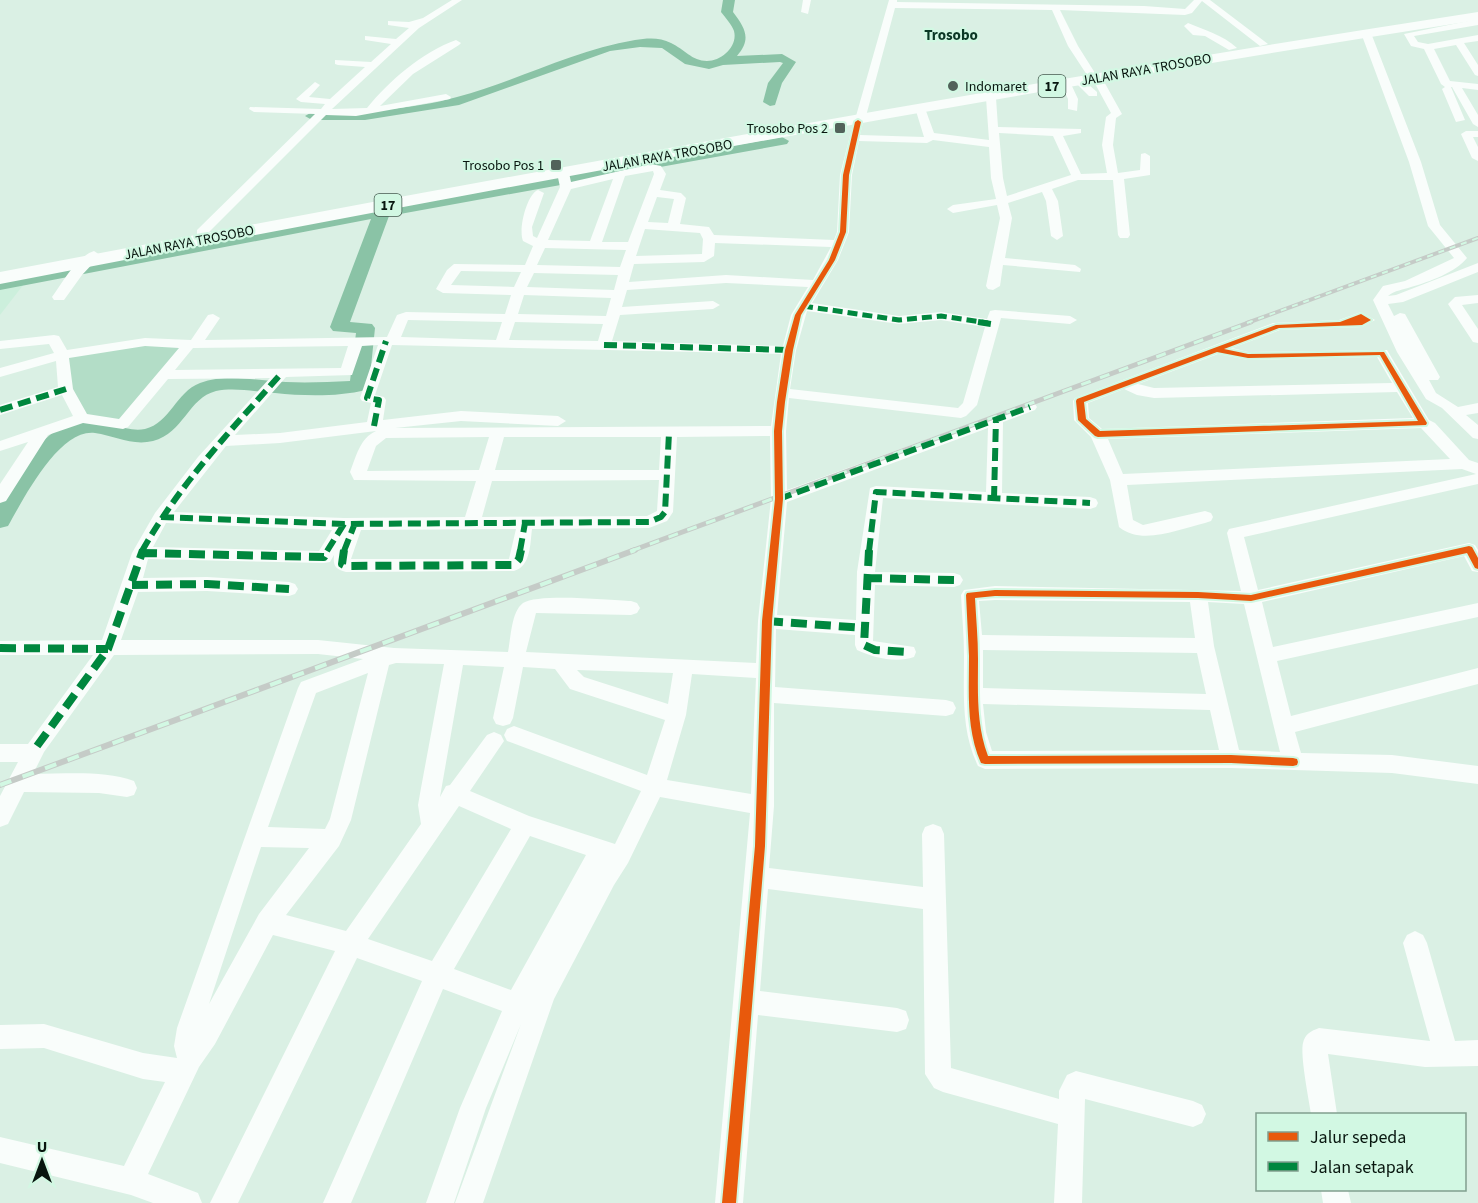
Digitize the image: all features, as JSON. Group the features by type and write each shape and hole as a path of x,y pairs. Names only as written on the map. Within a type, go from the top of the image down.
{"highway":[{"name":"JALAN RAYA TROSOBO","path":"860,119 991,98 1232,48 1477,17"},
{"name":"JALAN RAYA TROSOBO","path":"0,273 85,263 201,233 1083,79 1477,17"},
{"name":"JALAN RAYA TROSOBO","path":"0,278 565,179 778,133"}],"street":[{"path":"201,233 399,40 458,0"},
{"path":"805,12 807,0"},
{"path":"1137,0 1144,9"},
{"path":"729,1203 763,806 767,621 779,499 778,430 782,393 789,350 802,306 832,260 843,232 846,175 870,77 892,3 1023,4 1055,8 1188,12 1198,0"},
{"path":"1205,0 1263,44"},
{"path":"959,19 961,4"},
{"path":"1055,8 1073,46 1083,79 1093,94"},
{"path":"1477,17 1410,32 1414,44 1428,47 1478,38"},
{"path":"391,23 408,25 419,20 428,20"},
{"path":"1188,26 1197,33 1207,33 1232,48"},
{"path":"1366,33 1420,180 1436,231 1461,258 1454,264 1409,284 1389,296"},
{"path":"368,38 399,40"},
{"path":"370,111 387,88 456,43 440,41"},
{"path":"1458,41 1478,74"},
{"path":"1428,47 1478,124"},
{"path":"338,62 372,65"},
{"path":"1073,109 1073,99 1083,79"},
{"path":"1083,79 1117,114 1111,117 1108,158 1115,175 1124,235"},
{"path":"1450,84 1478,87"},
{"path":"1450,84 1453,103 1460,120"},
{"path":"315,85 301,99 334,101"},
{"path":"254,109 320,116 370,111 446,97"},
{"path":"991,98 998,178 1006,218 993,286"},
{"path":"1453,103 1467,105"},
{"path":"921,111 930,136"},
{"path":"992,126 1020,123"},
{"path":"992,126 1057,133 1077,131"},
{"path":"1057,133 1077,177"},
{"path":"1476,153 1466,134 1478,134"},
{"path":"854,138 927,140 930,136"},
{"path":"930,136 996,144"},
{"path":"954,208 1002,201 1077,177 1146,173 1145,156"},
{"path":"501,344 519,291 565,179 620,175 657,168 660,174 633,246 604,345"},
{"path":"595,245 620,175"},
{"path":"1046,188 1052,201 1057,236"},
{"path":"538,193 525,232 527,238 540,244 633,246"},
{"path":"652,193 676,195 680,198 673,227"},
{"path":"641,225 705,230 709,239 708,256 704,259 627,265 458,267 453,270 444,289 621,290 726,279 816,284"},
{"path":"709,239 839,244"},
{"path":"999,261 1075,269"},
{"path":"59,297 85,263"},
{"path":"1389,296 1478,267"},
{"path":"1389,296 1404,352 1431,396 1450,409 1478,434"},
{"path":"1389,296 1450,409"},
{"path":"1476,334 1455,304 1460,300 1478,299"},
{"path":"165,375 279,376 347,372 373,341 406,316 613,315 713,305"},
{"path":"802,306 899,320 941,316 991,324"},
{"path":"782,393 963,412 970,405 991,324 997,314 1070,320"},
{"path":"0,446 82,418 123,424 213,318"},
{"path":"1205,516 1143,531 1134,530 1125,523 1118,480 1098,434 1082,420 1080,400 1127,385 1284,325 1343,323"},
{"path":"0,345 53,339 62,355 66,389 82,418"},
{"path":"0,373 62,355 131,343 373,341 789,350"},
{"path":"373,341 367,398 379,400 374,426"},
{"path":"1218,350 1248,356 1380,352 1386,356 1423,423"},
{"path":"1404,352 1420,352"},
{"path":"0,817 33,753 108,649 132,585 141,553 161,517 204,461 279,376"},
{"path":"1127,385 1142,392 1154,393 1402,387"},
{"path":"0,410 66,389"},
{"path":"779,499 1030,407"},
{"path":"1450,409 1476,410"},
{"path":"223,441 273,440 448,417 480,416 651,427 669,433"},
{"path":"994,499 996,418"},
{"path":"1098,434 1423,423 1430,426 1470,466"},
{"path":"667,475 360,476 358,472 371,440 379,434 669,433 778,430"},
{"path":"0,497 42,432"},
{"path":"472,522 498,432"},
{"path":"161,517 350,523 649,522 661,517 665,512 669,433"},
{"path":"1118,480 1470,466"},
{"path":"1293,762 1235,533 1478,479"},
{"path":"907,652 865,647 866,578 876,492 1090,502"},
{"path":"350,523 343,553 342,564 346,566 514,566 519,559 525,522"},
{"path":"141,553 324,557 350,523"},
{"path":"1478,566 1469,549 1251,598 1198,595 995,593 970,595 973,642 972,696 977,742 985,760 1231,759 1392,764 1478,775"},
{"path":"866,578 954,580"},
{"path":"132,585 207,584 289,590"},
{"path":"1198,595 1205,646 1231,759"},
{"path":"224,1203 351,944 453,793 503,731 525,614 532,607 541,605 631,608"},
{"path":"1266,656 1478,610"},
{"path":"767,621 864,628"},
{"path":"973,642 1205,646"},
{"path":"0,648 318,647 388,658 454,657 767,671"},
{"path":"432,826 429,805 431,788 454,657"},
{"path":"187,1065 189,1028 306,690 388,658"},
{"path":"131,1181 187,1065 206,1035 267,922 330,839 340,820 388,658"},
{"path":"561,663 577,683 676,715"},
{"path":"440,1203 473,1108 517,1004 610,853 654,787 676,715 684,666"},
{"path":"1284,726 1478,676"},
{"path":"766,694 946,708"},
{"path":"972,696 1219,702"},
{"path":"503,731 654,787 763,806"},
{"path":"0,753 33,753"},
{"path":"18,783 99,784 127,788"},
{"path":"453,793 525,825 610,853"},
{"path":"337,1203 436,977 525,825"},
{"path":"933,834 937,1070 940,1077 1071,1115"},
{"path":"254,837 330,839"},
{"path":"469,1203 544,994 606,877 610,853"},
{"path":"758,877 933,899"},
{"path":"267,922 351,944 436,977 517,1004"},
{"path":"1415,943 1446,1055"},
{"path":"746,1001 897,1020"},
{"path":"0,1037 44,1036 143,1066 187,1065"},
{"path":"1324,1113 1315,1044 1320,1040 1446,1055 1478,1053"},
{"path":"1068,1203 1072,1091 1076,1084 1193,1114"},
{"path":"0,1150 131,1181 188,1203"}],"shaded area":[{"path":"24,284 0,315 0,289"},
{"path":"144,343 187,345 120,424 83,417 71,387 64,356"}],"waterway":[{"path":"722,61 734,53 740,42 740,30 727,12 729,0"},
{"path":"312,116 365,116 459,101 608,48 640,43 654,42 666,45 689,61 709,65 722,61"},
{"path":"722,61 782,58 790,62 775,83 770,102"},
{"path":"382,212 782,141"},
{"path":"0,285 382,212"},
{"path":"0,520 38,461 64,435 78,428 92,426 128,435 150,435 168,425 185,403 198,391 217,385 237,384 285,388 359,386 366,328 339,327 382,212"}],"railway":[{"path":"1247,323 1478,238"},
{"path":"631,551 1251,322"},
{"path":"0,785 635,550"}],"marked path":[{"path":"803,306 899,320 941,316 991,324"},
{"path":"374,426 379,400 367,398 386,341"},
{"path":"604,345 789,350"},
{"path":"37,746 108,649 132,585 141,553 161,517 204,461 280,375"},
{"path":"0,410 66,389"},
{"path":"779,499 1030,407"},
{"path":"994,499 996,418"},
{"path":"161,517 344,524 649,522 661,517 665,512 669,433"},
{"path":"907,652 875,650 864,645 866,572 876,492 1090,503"},
{"path":"355,523 343,553 342,564 346,566 514,565 519,559 525,523"},
{"path":"141,553 324,557 344,524"},
{"path":"866,578 954,580"},
{"path":"132,585 207,584 289,589"},
{"path":"767,621 864,628"},
{"path":"0,648 108,649"}],"cycle path":[{"path":"729,1203 760,846 767,621 779,499 778,431 781,402 789,350 798,315 832,260 843,232 846,175 858,122"},
{"path":"1218,350 1248,356 1382,353 1423,423 1098,434 1082,420 1080,401 1278,326 1362,323 1368,320 1361,316 1343,323"},
{"path":"1293,762 1231,759 985,760 974,717 970,595 995,593 1198,595 1251,598 1469,549 1478,566"}],"place":[{"name":"Indomaret","path":"953,86"},
{"name":"Trosobo Pos 2","path":"840,128"},
{"name":"Trosobo Pos 1","path":"556,165"}],"district":[{"name":"Trosobo","path":"951,35"}]}
